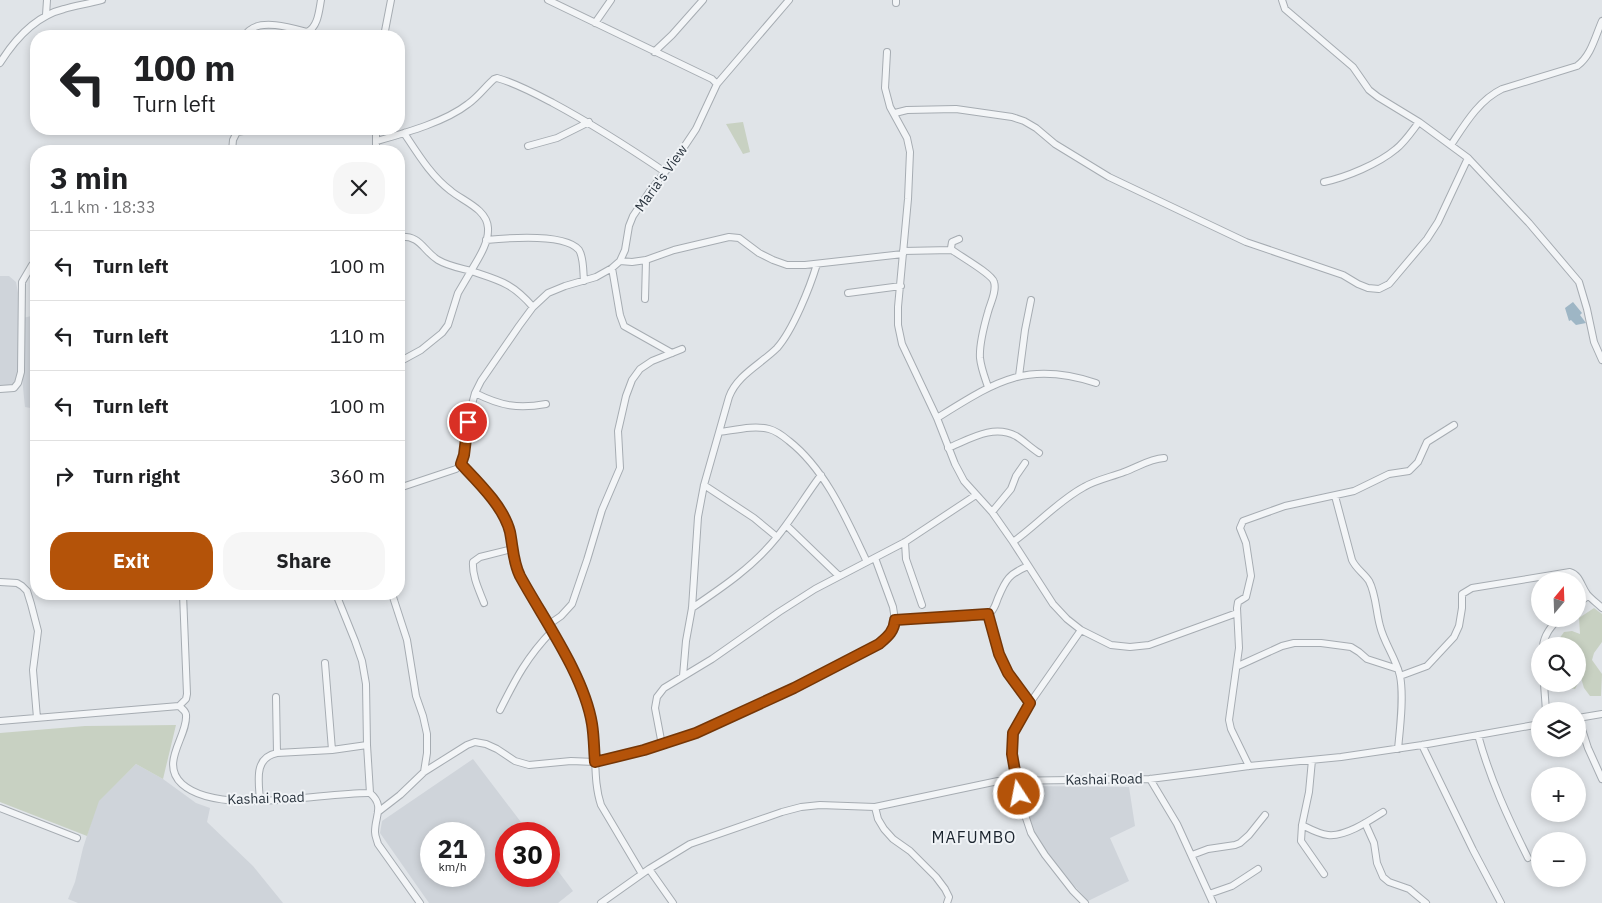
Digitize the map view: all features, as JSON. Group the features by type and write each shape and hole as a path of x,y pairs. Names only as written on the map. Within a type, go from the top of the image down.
{"street":[{"path":"46,0 46,16"},
{"path":"0,63 32,24 62,9 102,0"},
{"path":"310,30 315,26 321,0"},
{"path":"385,30 391,0"},
{"path":"548,0 712,79 717,84"},
{"path":"595,23 611,0"},
{"path":"654,52 703,0"},
{"name":"Maria's View","path":"620,261 633,216 696,129 717,84 789,0"},
{"path":"1282,0 1285,9 1353,67 1369,90 1419,122 1468,158 1529,223 1579,282 1594,342 1602,360"},
{"path":"1451,145 1467,121 1492,94 1502,89 1577,66 1588,55 1602,21"},
{"path":"249,30 264,25 298,30"},
{"path":"888,52 885,88 890,107 908,138 910,152 898,325 902,344 964,481 992,512 1053,604 1081,630 1111,645 1130,647 1149,645 1237,613"},
{"path":"405,133 459,110 470,103 497,78 540,96 589,122 664,172"},
{"path":"895,113 916,110 956,109 1012,116 1036,128 1055,144 1117,181 1246,242 1343,275 1358,284 1374,289 1385,287 1389,284 1427,239 1438,222 1468,158"},
{"path":"528,146 557,138 589,122"},
{"path":"1324,182 1342,178 1392,152 1405,140 1419,122"},
{"path":"405,134 438,180 450,191 479,210 486,221 488,229 486,240 471,272 458,293 448,325 442,333 427,345 405,358"},
{"path":"376,135 377,145"},
{"path":"377,141 397,135"},
{"path":"405,237 412,237 417,240 436,259 446,264 508,285 522,295 533,308"},
{"path":"486,240 525,237 542,238 574,246 581,255 584,282"},
{"path":"405,486 456,469 461,464 475,392 485,374 533,308 548,293 565,286 584,282 612,268 620,261 646,260 719,238 739,238 773,260 787,265 817,264 903,252 952,250 978,267 994,281 980,357 982,372 988,387"},
{"path":"952,250 952,242 959,239"},
{"path":"645,299 646,260"},
{"path":"684,676 686,641 692,608 698,517 704,485 732,389 738,380 782,342 811,283 817,264"},
{"path":"0,389 14,388 18,383 21,372 22,282 30,268"},
{"path":"612,268 620,315 624,326 672,353"},
{"path":"848,293 901,286"},
{"path":"1019,376 1031,300"},
{"path":"548,625 561,616 572,604 588,560 607,495 620,468 618,431 626,396 632,380 640,369 652,361 682,349"},
{"path":"937,418 988,387 1019,376 1062,374 1096,383"},
{"path":"475,392 498,403 511,406 522,407 546,404"},
{"path":"1249,766 1231,729 1229,720 1238,666 1238,602 1246,597 1251,576 1246,543 1240,528 1243,521 1285,506 1354,491 1389,474 1409,470 1418,462 1427,442 1454,425"},
{"path":"720,432 759,428 771,430 780,434 808,457 822,475 867,562"},
{"path":"948,448 998,430 1018,438 1039,453"},
{"path":"1013,542 1030,530 1064,500 1086,486 1150,460 1164,458"},
{"path":"461,464 499,509 506,521 519,574 552,631 583,693 592,724 597,794 601,805 642,874"},
{"path":"992,512 1011,490 1016,476 1025,464"},
{"path":"692,608 735,579 763,553 777,537 822,475"},
{"path":"704,485 754,518 777,537"},
{"path":"662,745 655,703 664,688 712,660 779,612 840,576 905,542 976,495"},
{"path":"1335,496 1352,560 1370,583 1383,638 1400,676 1398,749"},
{"path":"786,525 840,576"},
{"path":"905,542 906,559 922,605"},
{"path":"484,603 476,583 473,562 480,556 512,549"},
{"path":"378,812 400,795 424,772 475,742 486,744 516,762 529,765 546,765 571,761 595,762 662,745 696,733 845,662 879,644 889,636 894,628 893,607 875,558"},
{"path":"895,620 988,614 995,606 1011,575 1028,566"},
{"path":"1400,676 1427,666 1454,637 1459,626 1462,608 1461,598 1465,590 1570,572 1579,578 1588,596 1602,608"},
{"path":"0,582 17,583 27,591 30,599"},
{"path":"30,600 38,631 33,670 37,718"},
{"path":"0,721 179,706 186,699 187,694 183,600"},
{"path":"338,600 362,662 366,684 370,793 377,801 378,812 374,834 378,844 420,903"},
{"path":"394,600 407,640 416,696 424,716 427,734 424,772"},
{"path":"988,614 999,654 1030,703"},
{"path":"1081,630 1030,703 1013,733 1012,754 1022,806 1031,833 1045,855 1085,903"},
{"path":"500,710 526,662 552,631"},
{"path":"1238,666 1282,646 1322,643 1351,647 1367,659 1398,669"},
{"path":"325,663 332,750"},
{"path":"276,697 277,753"},
{"name":"Kashai Road","path":"179,706 186,714 185,724 176,749 175,772 182,783 204,795 220,800 260,801 370,793"},
{"path":"1586,717 1602,714"},
{"name":"Kashai Road","path":"601,903 649,869 690,844 801,807 820,805 875,807 998,781 1150,779 1398,749 1531,726"},
{"path":"1478,735 1494,787 1528,858"},
{"path":"1586,742 1602,779"},
{"path":"260,801 260,764 269,754 332,750 367,745"},
{"path":"1422,745 1501,903"},
{"path":"1312,760 1309,792 1300,836 1302,844 1324,874"},
{"path":"1150,779 1167,806 1192,855 1213,903"},
{"path":"875,807 878,819 884,829 924,865 945,889 949,897 947,903"},
{"path":"0,808 77,838"},
{"path":"1302,825 1321,833 1335,835 1366,823 1383,812"},
{"path":"1192,855 1214,847 1235,845 1249,835 1265,815"},
{"path":"1366,823 1374,843 1377,863 1383,877 1389,882 1410,889 1426,903"},
{"path":"649,869 673,903"},
{"path":"1209,894 1232,886 1258,869"}],"shaded area":[{"path":"0,276 9,276 16,282 18,319 30,316 30,408 25,407 19,348 18,382 13,387 0,387"},
{"path":"473,759 521,822 495,822 495,887 560,887 560,874 573,891 558,903 429,903 380,833 382,821"},
{"path":"136,764 163,779 196,803 210,808 207,822 253,866 283,903 78,903 68,899 75,882 83,848 98,801"},
{"path":"1024,786 1129,787 1135,826 1110,838 1129,881 1088,901 1049,858 1031,833"}],"green space":[{"path":"743,122 750,152 743,154 726,124"},
{"path":"1594,608 1602,614 1602,642 1594,653 1592,660 1602,674 1601,696 1590,696 1586,691 1586,637 1560,637 1564,632 1572,631 1580,634 1580,628 1586,628 1586,613"},
{"path":"176,725 163,779 136,764 99,801 87,836 0,802 0,733 85,726"}],"water":[{"path":"1573,302 1582,313 1580,315 1586,323 1576,325 1571,320 1569,321 1565,308"}],"district":[{"name":"MAFUMBO","path":"974,837"}],"route":[{"path":"468,422 461,464 488,494 506,521 519,574 568,660 583,693 592,724 595,762 620,757 696,733 769,700 879,644 889,636 894,628 895,620 988,614 999,654 1008,673 1030,703 1013,733 1012,754 1019,794"}]}
